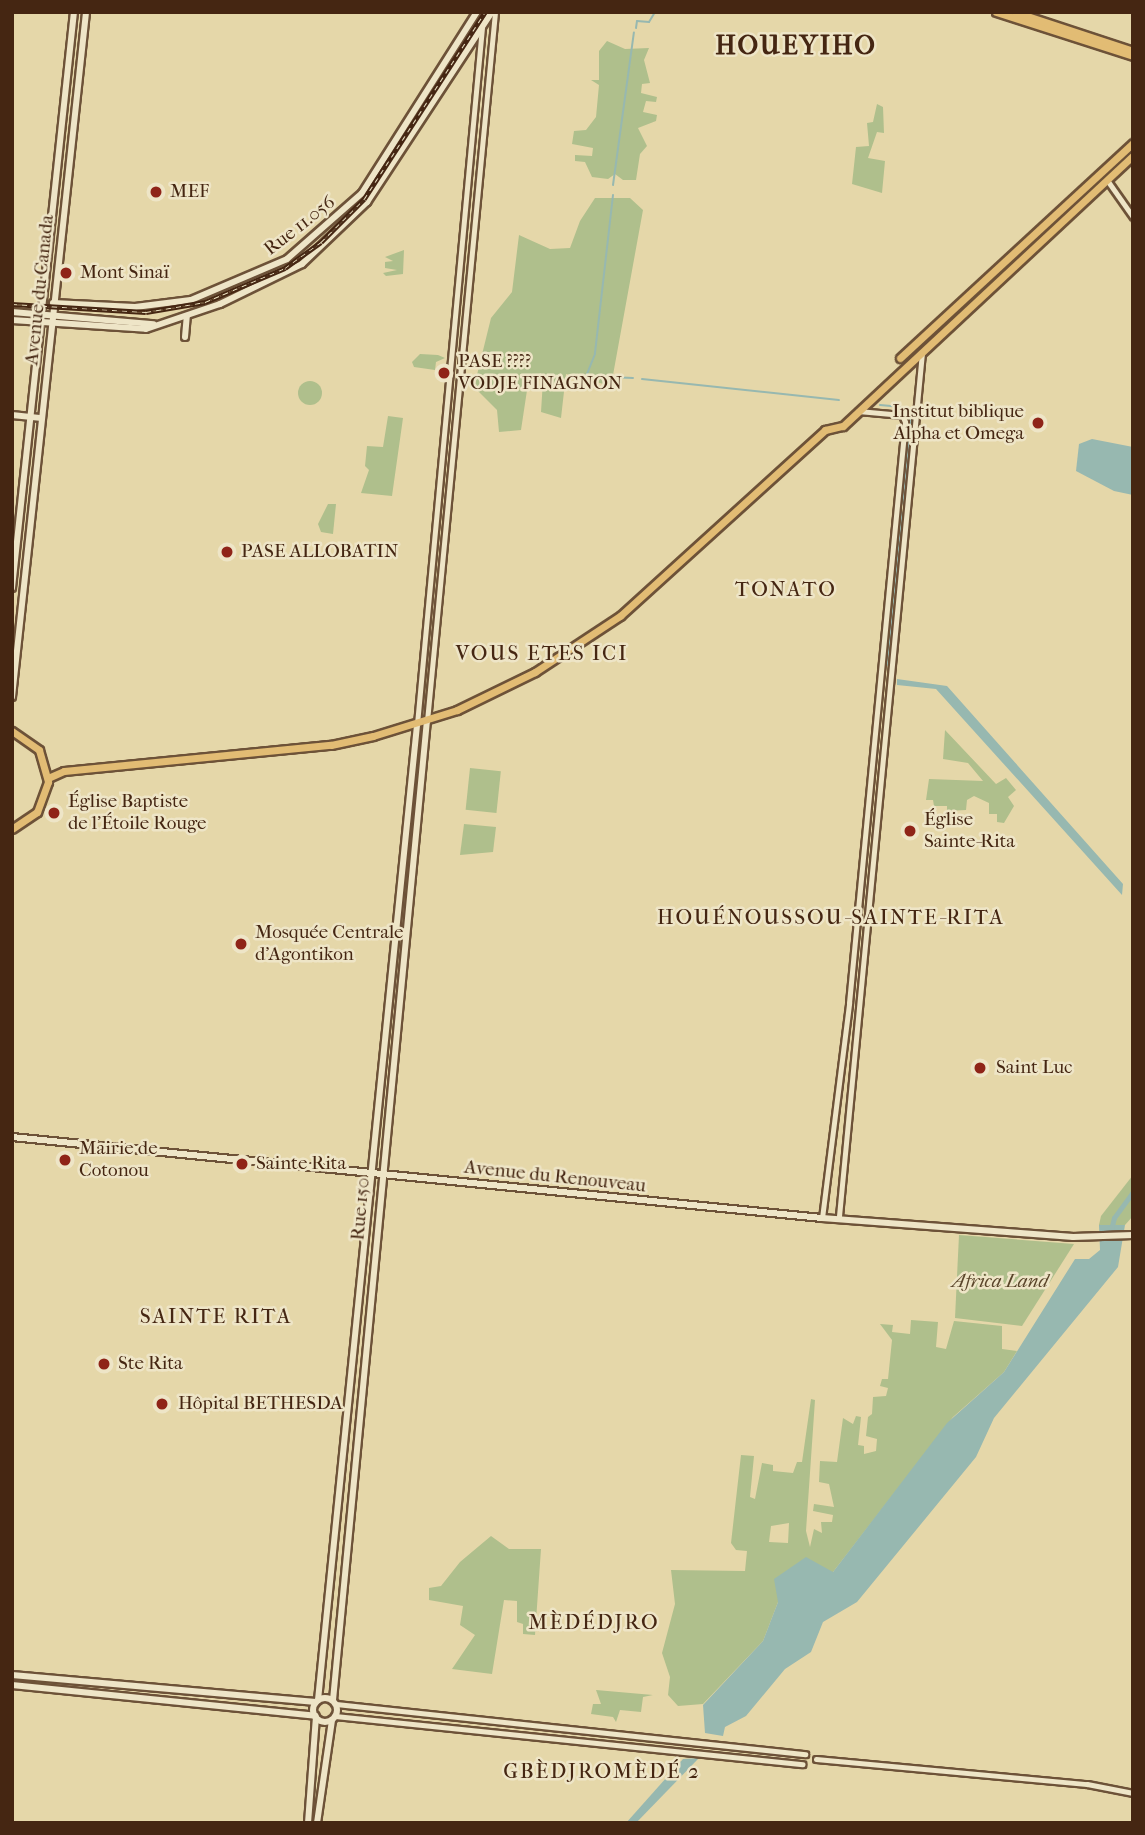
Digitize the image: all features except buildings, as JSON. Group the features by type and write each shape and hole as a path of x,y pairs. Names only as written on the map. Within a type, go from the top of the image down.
{"main road":[{"name":"Avenue du Canada","path":"12,588 74,12"},
{"name":"Avenue du Canada","path":"12,697 86,12"},
{"name":"Rue 11.056","path":"43,301 135,307 191,300 287,259 362,193 477,12"},
{"path":"12,312 133,330 187,316 259,287 302,264 346,226 375,190 493,12"},
{"path":"996,12 1133,56"},
{"path":"1016,12 1133,51"},
{"path":"900,358 1133,143"},
{"path":"48,778 64,771 331,745 417,725 500,691 602,629 825,430 843,426 1133,156"},
{"path":"185,337 187,316"},
{"path":"12,320 41,318"},
{"path":"12,415 42,418"},
{"name":"Rue 150","path":"317,1823 333,1718 380,1175 427,721"},
{"name":"Rue 150","path":"308,1823 315,1716 417,725"},
{"path":"12,731 37,747 48,778 39,810 12,829"},
{"path":"383,1065 393,1066"},
{"name":"Avenue du Renouveau","path":"12,1137 822,1218 836,1216 1094,1237 1132,1235"},
{"path":"12,1675 334,1702"},
{"path":"12,1685 333,1718"}],"street":[{"path":"427,721 493,12"},
{"path":"417,725 482,27"},
{"path":"1107,180 1133,218"},
{"path":"836,1216 922,350"},
{"path":"822,1218 849,1003 905,422 902,415 858,411"},
{"path":"334,1702 805,1754"},
{"path":"333,1718 803,1764"},
{"path":"816,1759 1087,1784 1133,1793"}],"green space":[{"path":"607,41 625,49 649,48 644,60 650,83 642,84 641,93 657,97 656,102 646,101 643,112 657,115 656,121 638,128 647,146 640,154 636,180 623,180 615,174 608,179 592,177 585,162 575,161 575,155 592,156 593,148 572,144 574,131 586,130 596,117 599,85 591,80 599,80 599,51"},
{"path":"877,104 883,107 884,133 877,132 868,158 885,161 882,193 852,184 856,147 869,146 867,123 873,122"},
{"path":"595,198 630,198 643,210 611,386 566,374 561,418 541,412 543,380 529,377 521,430 499,432 497,410 474,387 491,318 512,292 519,235 550,249 570,248 580,221"},
{"path":"404,250 403,274 386,276 383,273 397,270 385,268 385,262 393,261 385,257"},
{"path":"420,354 445,358 436,362 435,370 414,367 412,362"},
{"path":"310,381 319,384 322,393 319,402 310,405 301,402 298,393 301,384"},
{"path":"388,416 403,418 392,496 361,493 369,470 365,466 367,446 383,447"},
{"path":"328,504 336,504 333,534 321,532 318,524"},
{"path":"945,730 996,784 1006,778 1016,790 1008,797 1014,806 1004,823 997,822 997,814 989,814 989,803 974,796 967,800 966,810 947,811 947,806 934,806 933,800 926,800 929,779 983,781 968,763 943,759"},
{"path":"470,768 501,771 496,813 466,810"},
{"path":"464,824 496,827 493,852 460,855"},
{"path":"1133,1175 1133,1216 1125,1225 1099,1225 1101,1216"},
{"name":"Africa Land","path":"959,1235 1074,1244 1022,1326 955,1318"},
{"path":"911,1320 938,1322 936,1347 946,1349 954,1321 1002,1326 1002,1349 1017,1351 1004,1372 953,1417 833,1572 778,1602 763,1641 703,1704 678,1706 668,1695 670,1677 662,1653 675,1604 671,1570 745,1571 747,1551 736,1550 731,1543 741,1455 754,1456 750,1497 755,1499 762,1463 773,1465 773,1471 793,1473 797,1462 802,1462 811,1399 815,1400 806,1531 810,1547 814,1529 822,1533 821,1522 832,1522 833,1515 813,1511 814,1504 834,1507 829,1484 819,1482 820,1461 837,1462 843,1418 853,1424 856,1416 861,1417 858,1445 864,1446 864,1454 876,1451 877,1439 866,1436 868,1417 872,1414 873,1397 886,1396 888,1388 880,1386 882,1379 888,1379 892,1340 880,1324 893,1325 892,1332 910,1334","holes":["789,1523 788,1543 769,1542 771,1526"]},
{"path":"491,1536 509,1549 541,1549 535,1635 523,1634 523,1624 517,1622 517,1601 504,1600 492,1674 452,1669 475,1635 460,1625 463,1606 429,1600 429,1588 441,1586 460,1562"},
{"path":"596,1690 653,1695 643,1697 641,1712 620,1710 616,1722 613,1717 591,1714 593,1704 601,1704"}],"water":[{"path":"1092,439 1133,447 1133,495 1114,491 1076,471 1079,444"},
{"path":"897,679 947,686 1123,884 1122,895 936,689 897,685"},
{"path":"1099,1225 1125,1225 1118,1267 994,1418 976,1457 857,1602 823,1622 811,1652 785,1669 746,1716 725,1727 723,1736 705,1733 703,1705 763,1641 778,1602 774,1579 806,1557 833,1572 947,1423 1004,1372 1075,1259 1089,1259 1100,1250"},
{"path":"699,1758 636,1823 626,1823 683,1759"}],"waterway":[{"path":"636,28 637,21 649,22 655,12"},
{"path":"613,185 634,32"},
{"path":"613,195 595,354 586,376 633,378"},
{"path":"642,379 839,400"},
{"path":"880,405 902,407 911,418 903,504"},
{"path":"887,665 902,513"},
{"path":"1111,1230 1114,1218 1133,1192"}],"railway":[{"path":"12,304 146,312 205,302 285,268 321,242 364,199 485,12"}],"place":[{"name":"MEF","path":"156,192"},
{"name":"Mont Sinaï","path":"66,273"},
{"name":"PASE ???? VODJE FINAGNON","path":"444,373"},
{"name":"Institut biblique Alpha et Omega","path":"1038,423"},
{"name":"PASE ALLOBATIN","path":"227,552"},
{"name":"Église Baptiste de l'Étoile Rouge","path":"54,813"},
{"name":"Église Sainte-Rita","path":"910,831"},
{"name":"Mosquée Centrale d'Agontikon","path":"241,944"},
{"name":"Saint Luc","path":"980,1068"},
{"name":"Mairie de Cotonou","path":"65,1160"},
{"name":"Sainte Rita","path":"242,1164"},
{"name":"Ste Rita","path":"104,1364"},
{"name":"Hôpital BETHESDA","path":"162,1404"}],"district":[{"name":"HOUEYIHO","path":"796,46"},
{"name":"TONATO","path":"786,589"},
{"name":"VOUS ETES ICI","path":"542,653"},
{"name":"HOUÉNOUSSOU-SAINTE-RITA","path":"831,917"},
{"name":"SAINTE RITA","path":"216,1316"},
{"name":"MÈDÉDJRO","path":"594,1622"},
{"name":"GBÈDJROMÈDÉ 2","path":"602,1771"}]}
